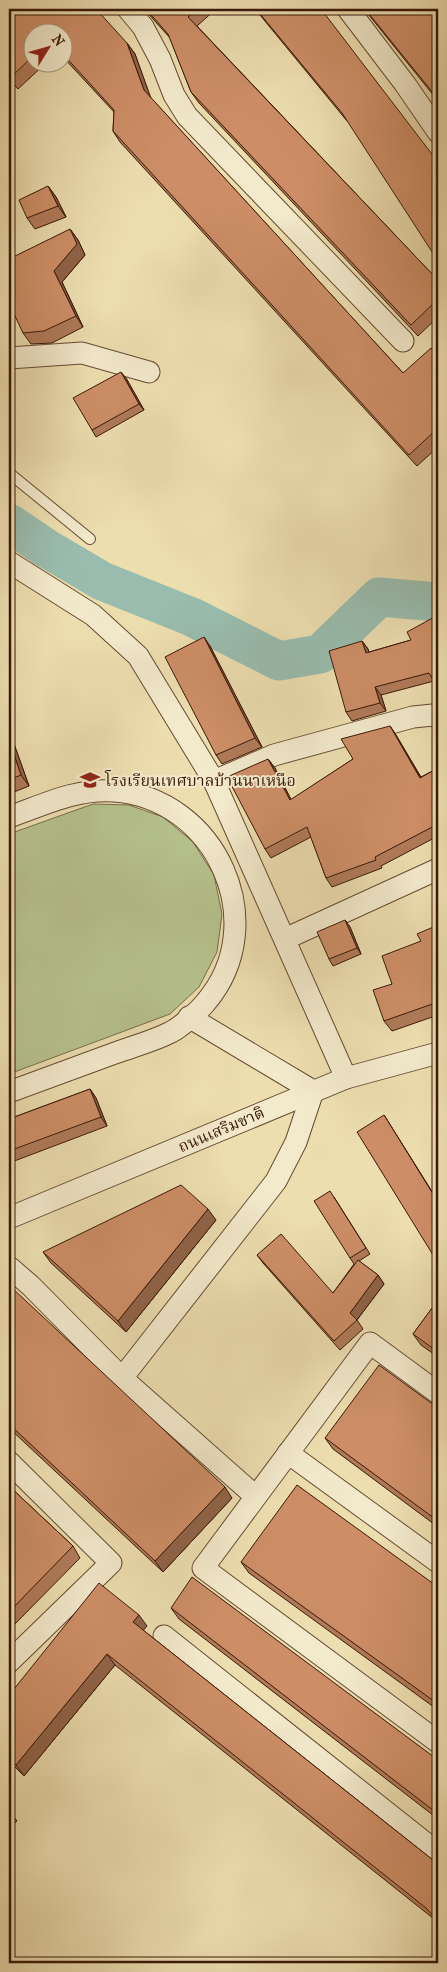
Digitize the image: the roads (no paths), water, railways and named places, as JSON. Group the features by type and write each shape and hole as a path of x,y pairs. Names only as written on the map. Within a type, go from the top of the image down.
{"street":[{"path":"128,9 147,35 160,59 174,94 187,116 403,341"},
{"path":"348,9 405,84 438,132"},
{"path":"10,354 82,353 149,372"},
{"path":"9,562 93,615 138,656 214,781 346,1078"},
{"path":"214,781 274,755 413,717 433,715 438,718"},
{"path":"9,817 75,794 93,791 115,791 136,795 176,812 208,842 220,860 234,900 233,945 227,966 218,986 205,1003 173,1031 9,1092"},
{"path":"285,938 438,869"},
{"path":"122,1378 276,1181 296,1142 313,1091 189,1017"},
{"name":"ถนนเสริมชาติ","path":"9,1218 346,1078 438,1053"},
{"path":"9,1267 31,1286 122,1378 255,1496"},
{"path":"438,1392 370,1343 203,1568 438,1742"},
{"path":"288,1452 438,1562"},
{"path":"9,1462 111,1563 9,1662"},
{"path":"164,1636 438,1853"}],"lane":[{"path":"9,473 90,539"}],"waterway":[{"path":"9,523 46,548 102,581 192,617 279,661 320,654 379,597 438,602"}],"place":[{"name":"โรงเรียนเทศบาลบ้านนาเหนือ","path":"90,780"}]}
